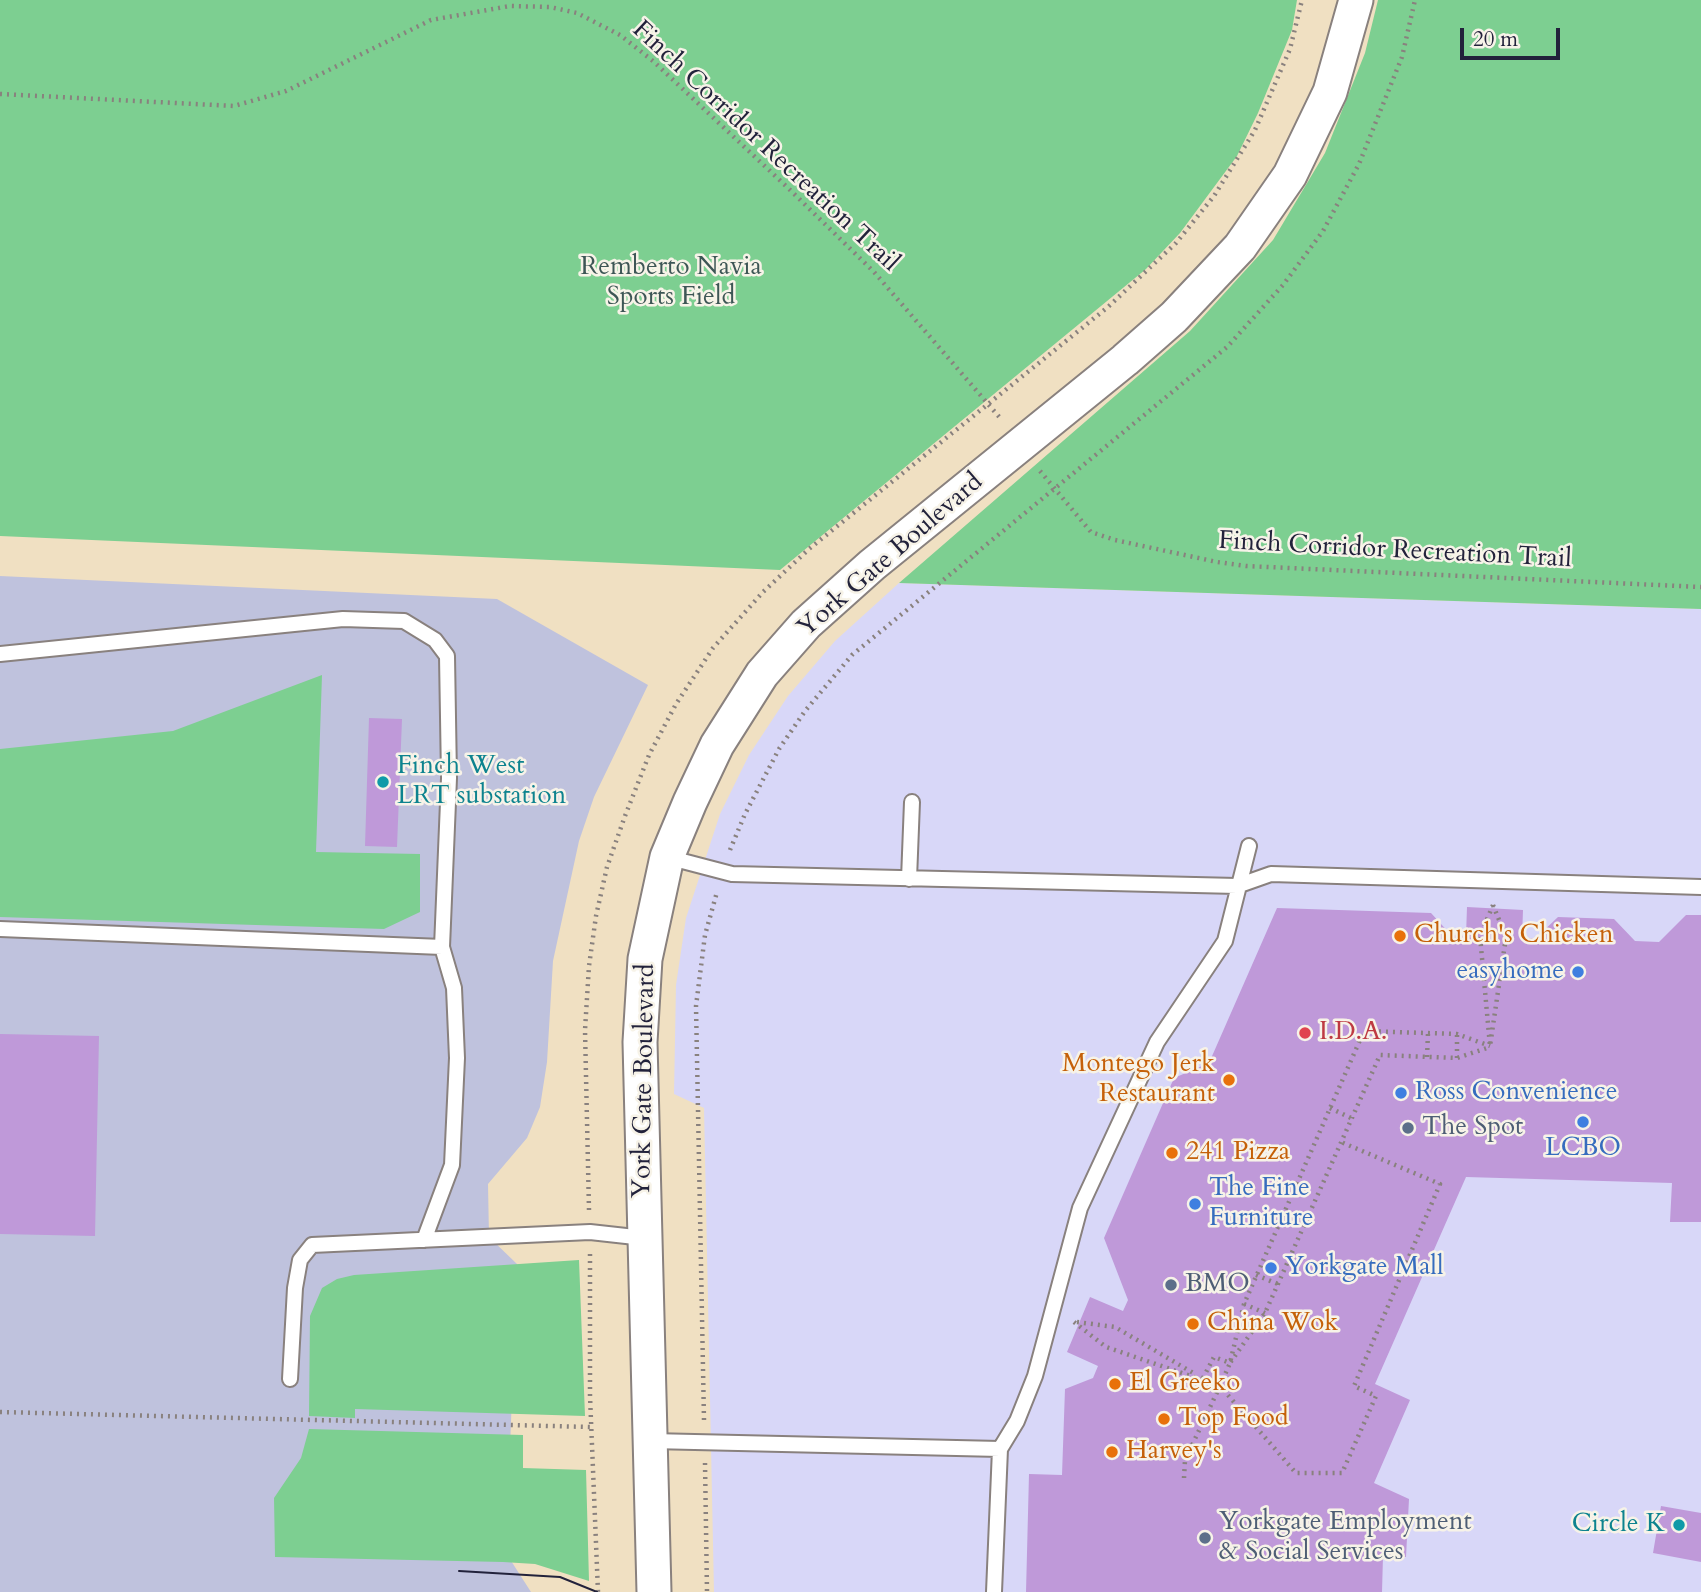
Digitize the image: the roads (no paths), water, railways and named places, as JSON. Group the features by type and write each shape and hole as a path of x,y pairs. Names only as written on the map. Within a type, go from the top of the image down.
{"street":[{"name":"York Gate Boulevard","path":"654,1592 640,1042 645,959 667,857 717,745 762,674 806,624 872,565 1125,360 1174,317 1240,247 1290,176 1330,92 1356,0"}],"lane":[{"path":"0,654 343,619 404,621 435,639 447,656 449,778 442,947 454,988 457,1020 452,1152 444,1191 424,1240"},
{"path":"909,878 912,802"},
{"path":"994,1592 1000,1449 1035,1376 1080,1208 1157,1042 1225,942 1234,912 1237,886 1250,846"},
{"path":"667,857 722,872 909,878 1237,886 1271,874 1701,887"},
{"path":"0,929 442,947"},
{"path":"290,1378 295,1288 300,1260 312,1245 590,1232 644,1238"},
{"path":"649,1441 705,1440 1000,1449"}],"tram line":[{"path":"459,1571 560,1577 597,1592"}],"place":[{"name":"Finch West LRT substation","path":"383,782"},
{"name":"Church's Chicken","path":"1400,936"},
{"name":"easyhome","path":"1578,972"},
{"name":"I.D.A.","path":"1305,1033"},
{"name":"Montego Jerk Restaurant","path":"1229,1080"},
{"name":"Ross Convenience","path":"1401,1093"},
{"name":"LCBO","path":"1583,1122"},
{"name":"The Spot","path":"1408,1128"},
{"name":"241 Pizza","path":"1172,1153"},
{"name":"The Fine Furniture","path":"1195,1204"},
{"name":"Yorkgate Mall","path":"1271,1268"},
{"name":"BMO","path":"1171,1285"},
{"name":"China Wok","path":"1193,1324"},
{"name":"El Greeko","path":"1115,1384"},
{"name":"Top Food","path":"1164,1419"},
{"name":"Harvey's","path":"1112,1452"},
{"name":"Circle K","path":"1679,1525"},
{"name":"Yorkgate Employment & Social Services","path":"1205,1538"}],"park label":[{"name":"Remberto Navia Sports Field","path":"671,283"}]}
